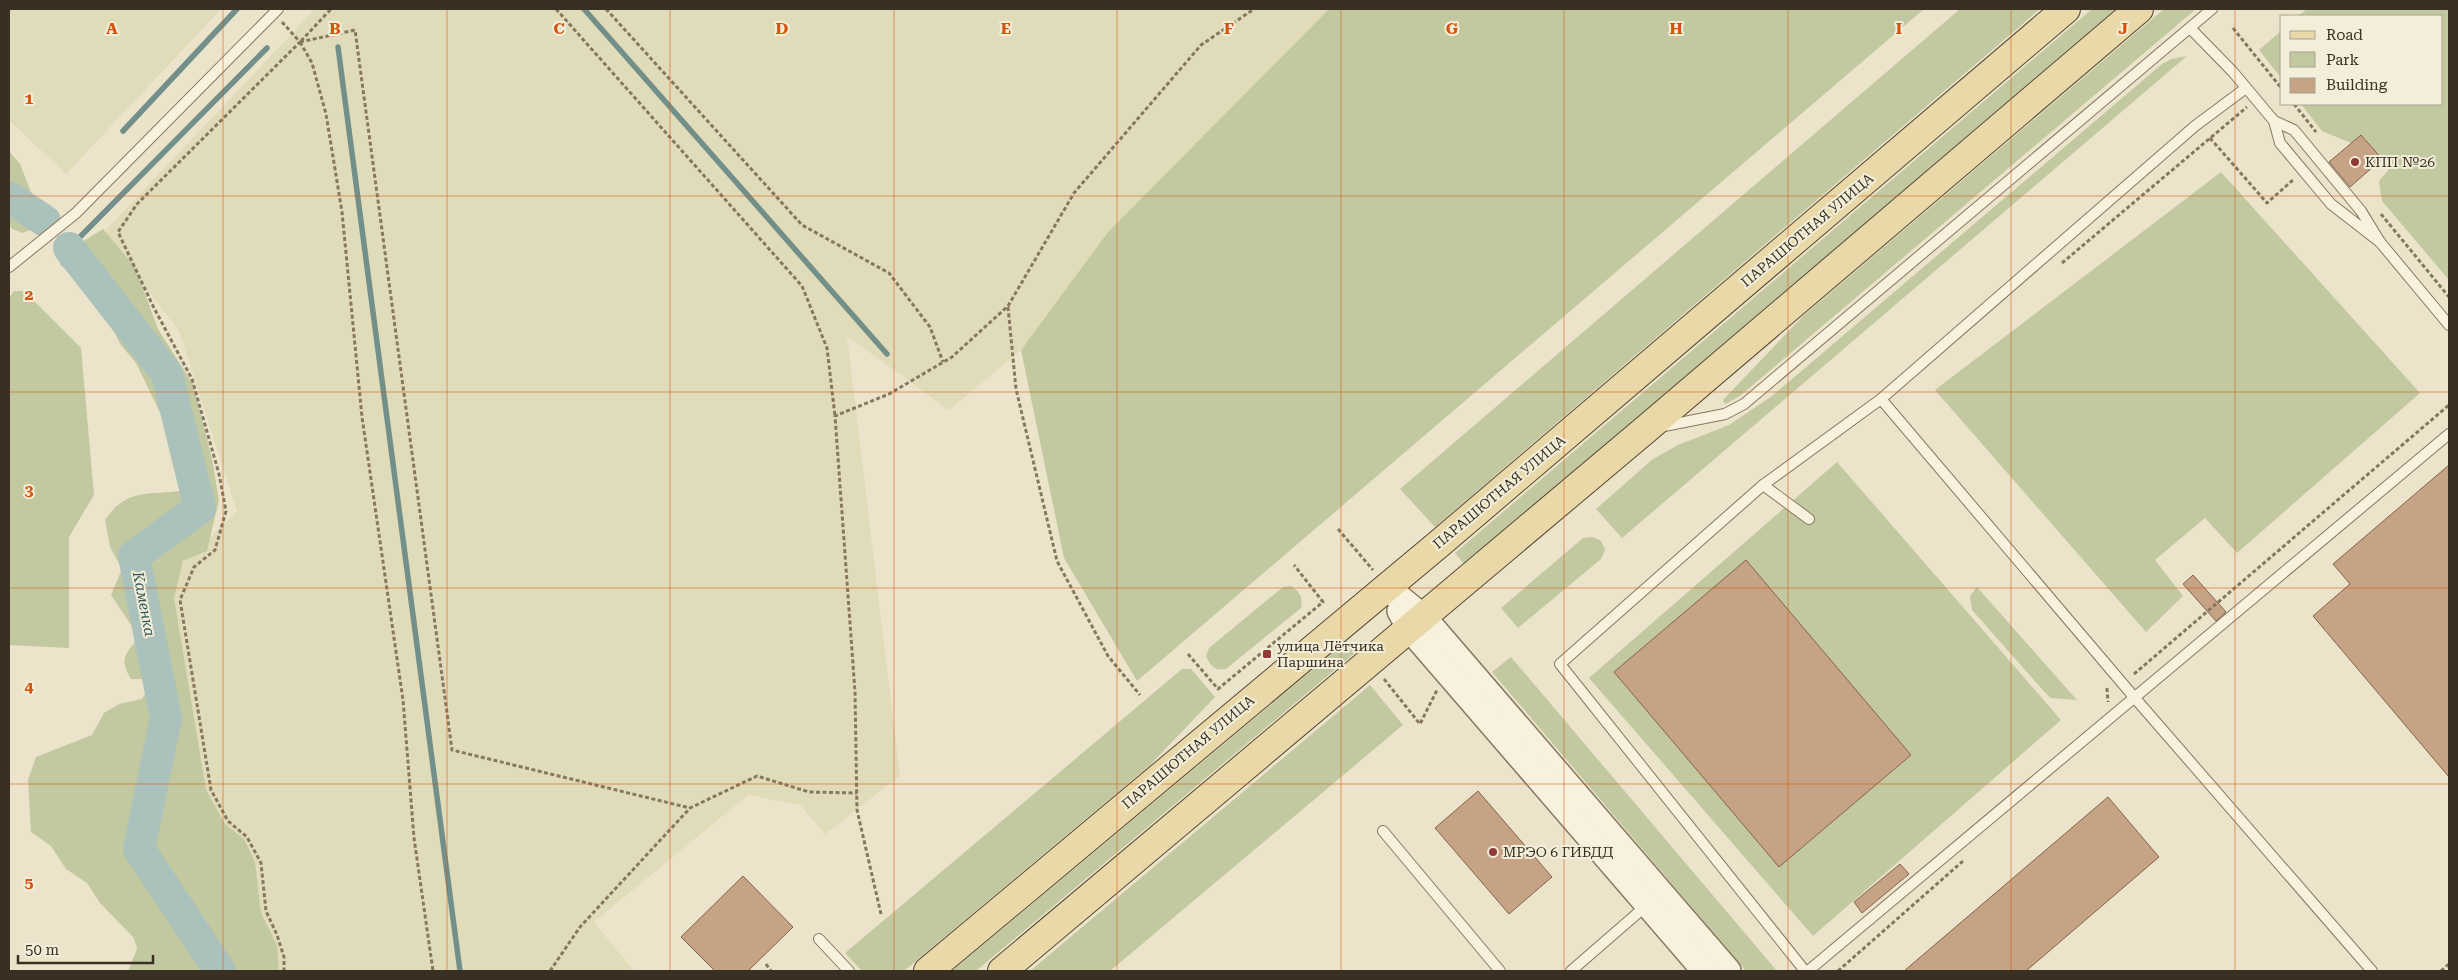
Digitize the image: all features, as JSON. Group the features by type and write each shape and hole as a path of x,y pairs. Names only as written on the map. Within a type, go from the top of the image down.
{"main road":[{"name":"ПАРАШЮТНАЯ УЛИЦА","path":"928,971 1386,587 2066,9"},
{"path":"1002,971 1417,623 2139,9"}],"street":[{"path":"1386,587 1728,971"},
{"path":"1417,623 1647,905 1704,971"}],"lane":[{"path":"1645,430 1725,414 1744,404 2212,9"},
{"path":"9,265 76,213 276,11"},
{"path":"2190,28 2274,121 2280,142 2331,204 2380,242"},
{"path":"2246,88 2195,126 1881,399 1763,484 1560,664 1806,971 2449,434"},
{"path":"2274,121 2294,130 2361,211 2380,242 2449,325"},
{"path":"1881,399 2134,697 2372,971"},
{"path":"1763,484 1809,519"},
{"path":"1383,831 1500,971"},
{"path":"1570,971 1647,905"},
{"path":"819,939 849,971"}],"path":[{"path":"284,971 284,957 266,911 261,863 247,837 228,821 211,790 180,600 194,568 216,550 226,511 219,474 192,379 154,308 118,232 137,204 331,9"},
{"path":"556,9 802,286 827,348 835,416 855,692 857,810 881,914"},
{"path":"606,9 802,225 889,273 930,327 943,362"},
{"path":"835,416 889,394 952,357 1008,306 1074,193 1201,45 1252,9"},
{"path":"276,11 300,42 312,63 326,114 342,212 362,418 402,700 414,838 433,971"},
{"path":"2233,28 2280,87"},
{"path":"300,42 355,30 452,750 690,808"},
{"path":"2295,105 2317,133"},
{"path":"2210,138 2267,203 2303,170"},
{"path":"2377,210 2449,297"},
{"path":"1008,306 1016,389 1057,561 1108,656 1140,695"},
{"path":"2134,674 2449,406"},
{"path":"1338,529 1386,587"},
{"path":"1188,654 1218,689 1316,608 1323,602 1294,566"},
{"path":"1384,678 1420,724 1441,683"},
{"path":"550,971 580,927 690,808 757,776 809,792 857,793"},
{"path":"766,964 771,971"},
{"path":"2441,971 2449,964"}],"shaded area":[{"path":"9,9 221,9 66,174 9,120"},
{"path":"315,9 1329,9 1108,232 1021,350 949,410 847,336 900,776 825,834 800,805 748,795 594,922 634,971 281,971 247,942 184,770 170,576 237,511 179,331 103,233"}],"green space":[{"path":"1329,9 1924,9 1137,681 1064,558 1021,350 1108,232"},
{"path":"1960,9 2040,9 1435,527 1400,489"},
{"path":"2092,9 2116,9 1465,565 1455,553"},
{"path":"2164,9 2196,9 1740,396 1725,404 1723,400 1803,316"},
{"path":"2307,9 2449,9 2449,280 2382,201 2379,181 2389,169 2361,135 2351,143 2322,131 2302,105 2443,105 2443,15 2299,15"},
{"path":"2280,32 2280,76 2259,50"},
{"path":"2187,56 1622,538 1596,509 1653,459 1678,445 1729,425 1772,396 2162,64 2171,59"},
{"path":"9,151 20,164 40,215 35,228 23,233 12,229 9,224"},
{"path":"2221,172 2420,393 2237,553 2205,518 2155,560 2183,596 2146,632 1935,390"},
{"path":"103,229 135,267 158,329 193,384 212,459 219,500 207,551 183,561 174,598 206,790 225,824 244,839 255,862 261,913 277,945 279,971 128,971 137,949 134,938 100,903 87,883 66,869 51,846 31,832 28,780 36,757 92,735 104,713 119,704 142,699 148,689 143,679 131,679 125,666 125,656 139,637 111,595 122,569 110,547 105,520 113,510 129,498 138,495 180,491 184,480 170,433 136,363 120,344 103,308 80,280 60,265 63,254"},
{"path":"14,291 24,291 81,348 94,495 69,537 69,648 9,645 9,298"},
{"path":"1837,462 2061,720 1813,936 1589,678"},
{"path":"1593,537 1601,541 1605,550 1601,559 1518,628 1501,608 1583,538"},
{"path":"1291,586 1300,595 1302,601 1301,608 1226,669 1216,669 1206,656 1209,648 1283,587"},
{"path":"1977,587 2077,700 2050,698 1972,610 1970,596"},
{"path":"1347,641 1356,652 976,971 952,971"},
{"path":"1511,657 1777,971 1746,971 1492,672"},
{"path":"1182,669 1191,669 1215,697 1150,765 904,971 862,971 845,953"},
{"path":"1370,685 1403,725 1110,971 1030,971"}],"building":[{"name":"КПП №26","path":"2361,135 2382,159 2350,187 2329,162"},
{"path":"2449,465 2449,777 2313,616 2350,584 2333,564"},
{"path":"1746,560 1911,755 1779,867 1614,672"},
{"path":"2193,575 2226,612 2216,621 2183,584"},
{"name":"МРЭО 6 ГИБДД","path":"1478,791 1552,877 1509,914 1435,828"},
{"path":"2108,797 2159,857 2026,971 1904,971"},
{"path":"1900,864 1909,874 1862,913 1854,902"},
{"path":"743,876 793,927 748,971 715,971 681,937"}],"waterway":[{"path":"123,131 237,9"},
{"path":"584,9 887,354"},
{"path":"338,47 460,971"},
{"path":"69,248 267,48"},
{"name":"Каменка","path":"9,197 45,221"},
{"name":"Каменка","path":"69,248 167,374 200,508 134,556 166,718 139,849 220,971"}],"place":[{"name":"КПП №26","path":"2355,162"},
{"name":"улица Лётчика Паршина","path":"1267,654"},
{"name":"МРЭО 6 ГИБДД","path":"1493,852"}]}
